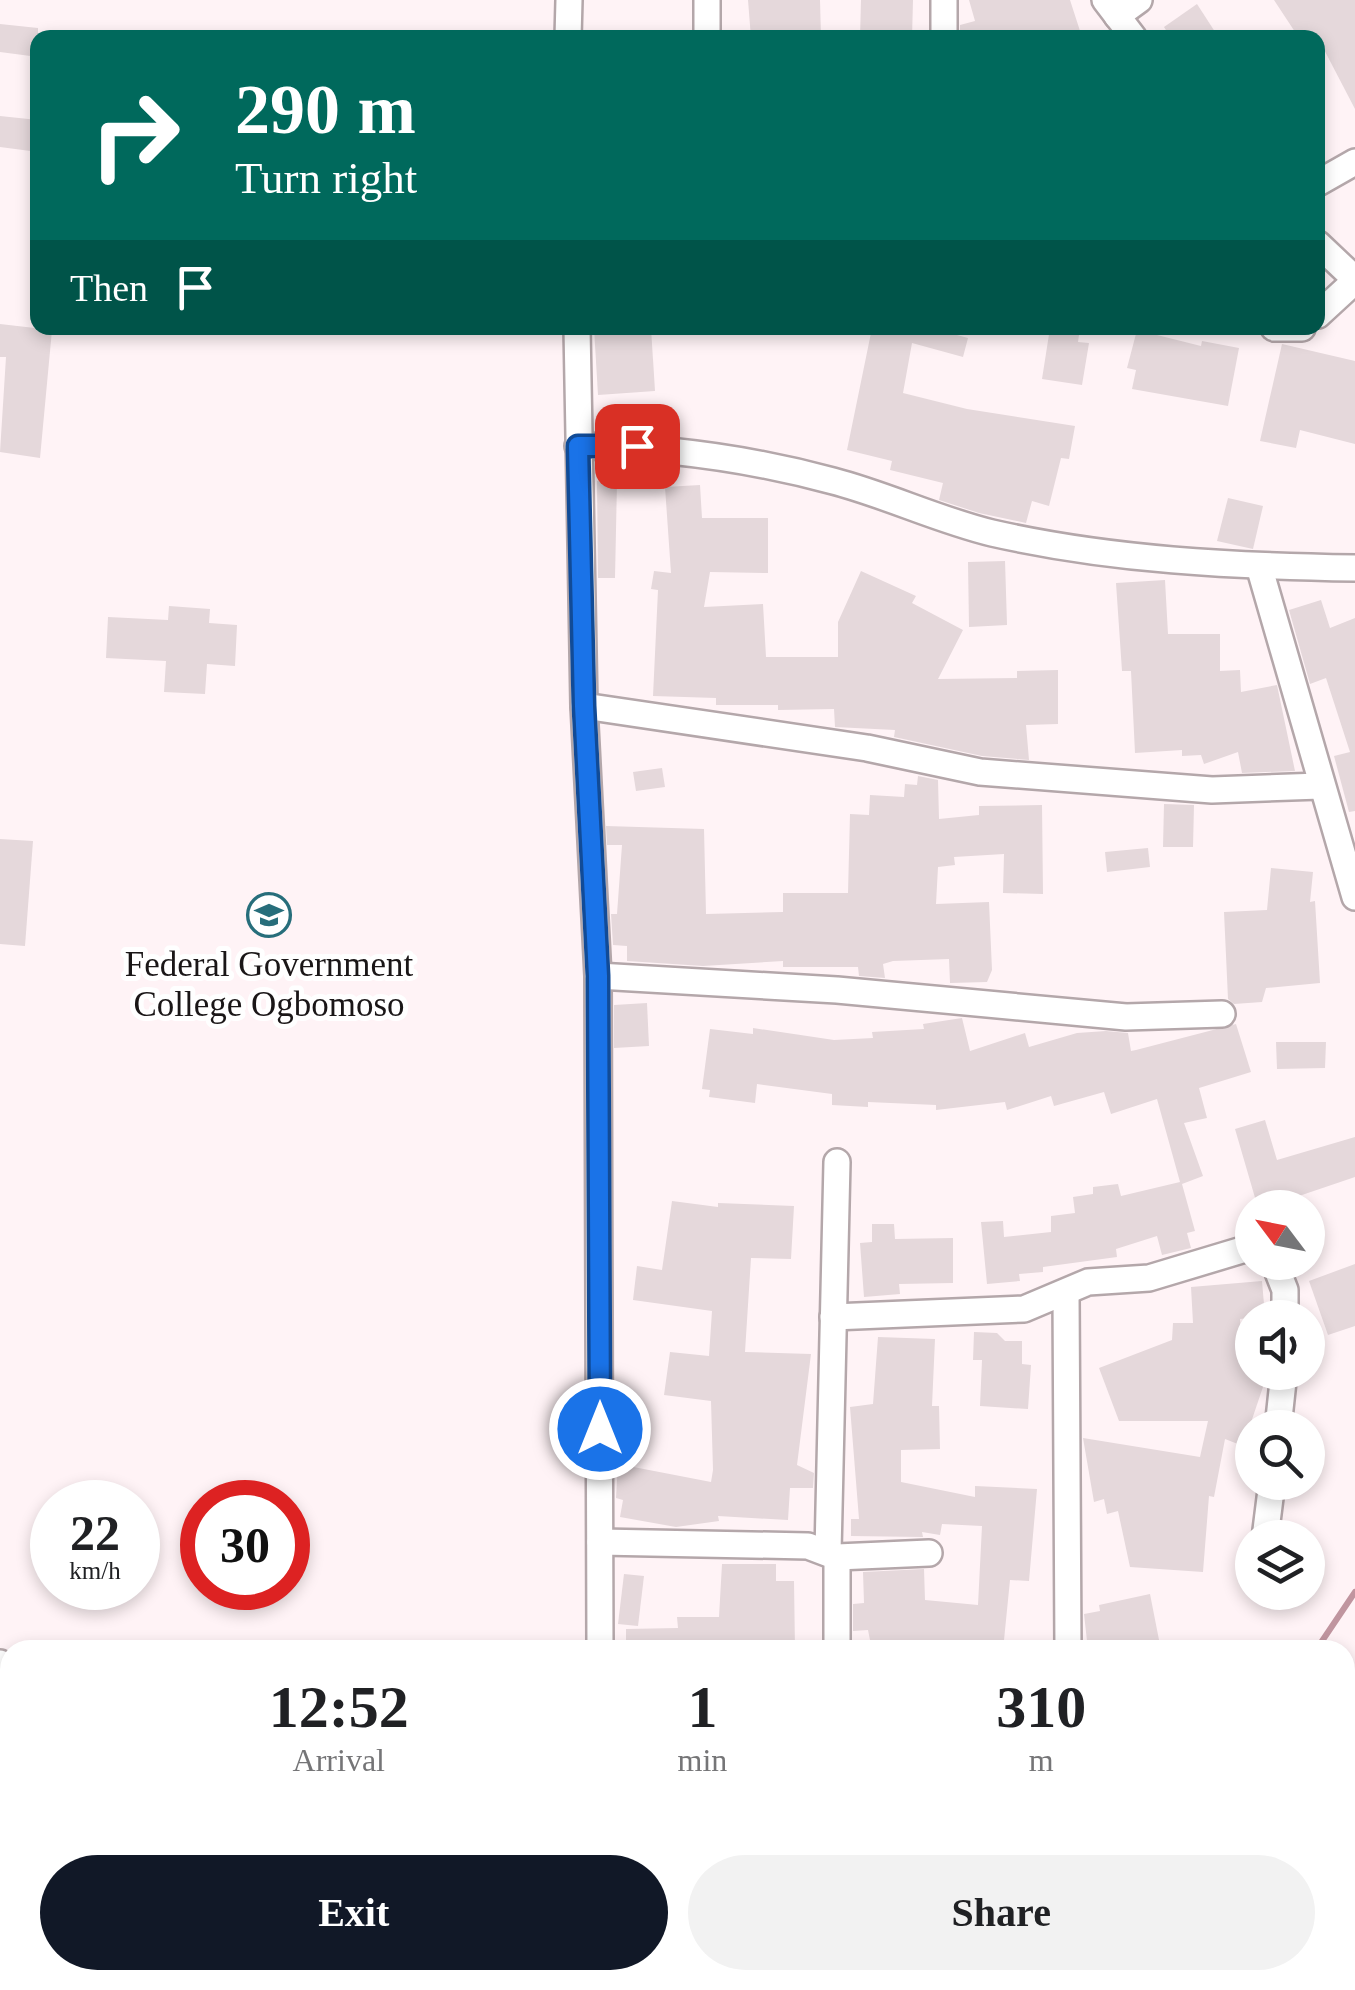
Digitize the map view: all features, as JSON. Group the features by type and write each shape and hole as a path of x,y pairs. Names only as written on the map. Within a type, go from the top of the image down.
{"street":[{"path":"568,30 569,0"},
{"path":"707,0 707,30"},
{"path":"944,0 944,30"},
{"path":"1128,30 1111,8 1140,0"},
{"path":"1325,179 1355,162"},
{"path":"1325,251 1355,280 1325,308"},
{"path":"577,335 584,706 598,976 600,1640"},
{"path":"578,446 666,446 750,462 833,481 989,532 1094,553 1259,566 1355,568"},
{"path":"1259,566 1355,896"},
{"path":"584,706 867,748 980,772 1212,790 1320,786"},
{"path":"598,976 837,990 1126,1017 1222,1014"},
{"path":"836,1640 832,1555 837,1162"},
{"path":"833,1316 1024,1308 1088,1282 1149,1278 1235,1251"},
{"path":"1066,1294 1068,1640"},
{"path":"600,1542 808,1546 832,1555 929,1553"},
{"path":"0,1663 0,1680"}],"building":[{"path":"748,0 820,0 821,30 750,30"},
{"path":"861,0 913,0 912,30 860,30"},
{"path":"969,0 1070,0 1080,30 960,30 960,25 975,21"},
{"path":"1274,0 1355,0 1355,109 1325,51 1325,30 1294,30"},
{"path":"1197,4 1214,30 1166,30 1164,27"},
{"path":"0,24 38,28 30,30 30,56 0,52"},
{"path":"0,116 30,119 30,151 0,147"},
{"path":"0,324 30,327 30,335 52,335 40,458 0,452 6,357 0,357"},
{"path":"594,335 651,335 655,391 598,395"},
{"path":"871,335 968,338 963,357 912,343 903,393 967,409 1075,426 1069,459 1061,458 1049,506 1032,501 1026,523 939,500 943,483 890,470 892,461 847,450"},
{"path":"1049,335 1079,335 1078,342 1089,343 1082,385 1042,379"},
{"path":"1136,335 1239,348 1228,406 1132,389 1136,370 1127,368"},
{"path":"1282,344 1355,361 1355,444 1300,430 1296,448 1260,441"},
{"path":"597,481 617,482 615,578 598,578"},
{"path":"700,485 702,518 768,518 768,573 710,572 704,607 763,604 766,657 838,657 838,622 861,571 916,596 912,603 963,630 938,679 1017,678 1017,671 1058,670 1058,724 1026,725 1029,760 982,756 894,737 895,730 835,727 834,709 778,710 778,705 716,705 716,698 653,696 658,590 651,589 654,571 671,573 665,487"},
{"path":"1228,498 1263,506 1253,549 1217,541"},
{"path":"1005,561 1007,625 969,627 968,562"},
{"path":"1165,580 1168,634 1220,634 1220,671 1240,670 1241,692 1277,685 1295,771 1242,773 1238,752 1204,764 1201,755 1182,756 1182,750 1135,753 1131,671 1122,671 1116,583"},
{"path":"1321,600 1330,628 1355,618 1355,811 1349,812 1334,756 1350,752 1326,678 1310,684 1289,610"},
{"path":"169,606 210,609 209,623 237,625 235,666 207,664 205,694 164,692 166,661 106,658 108,617 168,620"},
{"path":"662,768 665,787 636,791 633,772"},
{"path":"918,776 938,780 939,819 979,815 979,806 1042,805 1043,894 1003,893 1004,854 954,857 955,865 938,867 936,904 989,902 992,970 987,982 950,983 949,959 893,961 883,964 885,978 859,976 858,967 783,967 783,961 703,966 627,961 627,946 613,945 611,914 617,914 622,845 607,845 606,826 704,829 706,914 783,912 783,893 848,893 850,814 869,815 870,795 904,797 905,784 917,785"},
{"path":"1164,804 1194,805 1193,847 1163,847"},
{"path":"0,839 33,841 25,946 0,944"},
{"path":"1148,848 1150,867 1107,872 1105,852"},
{"path":"1271,868 1313,872 1310,902 1315,901 1320,983 1266,988 1262,1002 1234,1004 1228,999 1224,912 1267,910"},
{"path":"647,1003 649,1046 614,1048 614,1005"},
{"path":"962,1018 970,1051 1025,1033 1029,1047 1077,1033 1106,1031 1128,1033 1131,1051 1236,1024 1251,1072 1199,1088 1207,1118 1184,1123 1203,1176 1182,1184 1195,1231 1187,1233 1191,1248 1162,1255 1157,1236 1116,1249 1117,1257 1043,1267 1043,1272 1019,1274 1020,1281 987,1284 981,1222 1003,1221 1004,1237 1051,1232 1051,1216 1075,1213 1073,1197 1093,1194 1093,1187 1118,1184 1121,1196 1180,1182 1157,1099 1111,1114 1104,1092 1054,1106 1051,1096 1007,1110 1005,1102 936,1110 936,1105 832,1105 832,1094 757,1084 755,1103 709,1097 710,1090 702,1089 710,1029 753,1034 753,1028 834,1040 873,1038 872,1032 924,1029 923,1024"},
{"path":"1276,1042 1326,1042 1325,1068 1277,1069"},
{"path":"1265,1120 1277,1160 1355,1137 1355,1177 1317,1190 1253,1190 1235,1129"},
{"path":"672,1201 718,1207 718,1203 794,1206 791,1259 751,1258 745,1352 811,1354 797,1465 814,1473 813,1488 790,1488 788,1520 718,1516 719,1521 676,1527 620,1517 623,1500 616,1498 618,1464 711,1482 713,1470 711,1401 664,1395 670,1352 709,1356 712,1311 633,1300 637,1266 662,1270"},
{"path":"872,1224 894,1224 895,1239 953,1238 953,1283 899,1284 900,1294 864,1297 860,1243 872,1242"},
{"path":"1355,1264 1355,1326 1328,1335 1325,1300 1316,1300 1309,1281 1325,1280 1325,1275"},
{"path":"1262,1281 1264,1300 1235,1300 1235,1390 1262,1390 1255,1410 1235,1410 1235,1443 1225,1439 1214,1497 1209,1496 1203,1572 1130,1567 1118,1511 1107,1514 1104,1499 1094,1502 1083,1438 1200,1457 1208,1421 1119,1421 1099,1368 1172,1340 1173,1323 1193,1323 1191,1287"},
{"path":"974,1332 997,1333 1005,1341 1022,1341 1022,1364 1031,1365 1028,1409 980,1406 982,1360 973,1360"},
{"path":"878,1337 935,1339 932,1406 939,1406 940,1449 901,1450 901,1482 975,1497 975,1486 1037,1489 1029,1581 1010,1580 1004,1640 870,1640 868,1630 853,1631 853,1604 864,1603 863,1572 924,1569 925,1600 978,1605 982,1526 942,1524 940,1535 922,1532 923,1537 851,1536 851,1519 859,1519 850,1407 873,1404"},
{"path":"722,1564 776,1564 776,1581 794,1581 795,1640 626,1640 626,1629 678,1628 677,1617 719,1617"},
{"path":"624,1574 644,1576 638,1626 618,1624"},
{"path":"1150,1594 1159,1640 1087,1640 1084,1614 1100,1611 1099,1605"}],"waterway":[{"path":"1323,1640 1355,1592"}],"place":[{"name":"Federal Government College Ogbomoso","path":"269,915"}],"route":[{"path":"600,1429 598,976 584,706 578,446 637,446"}]}
